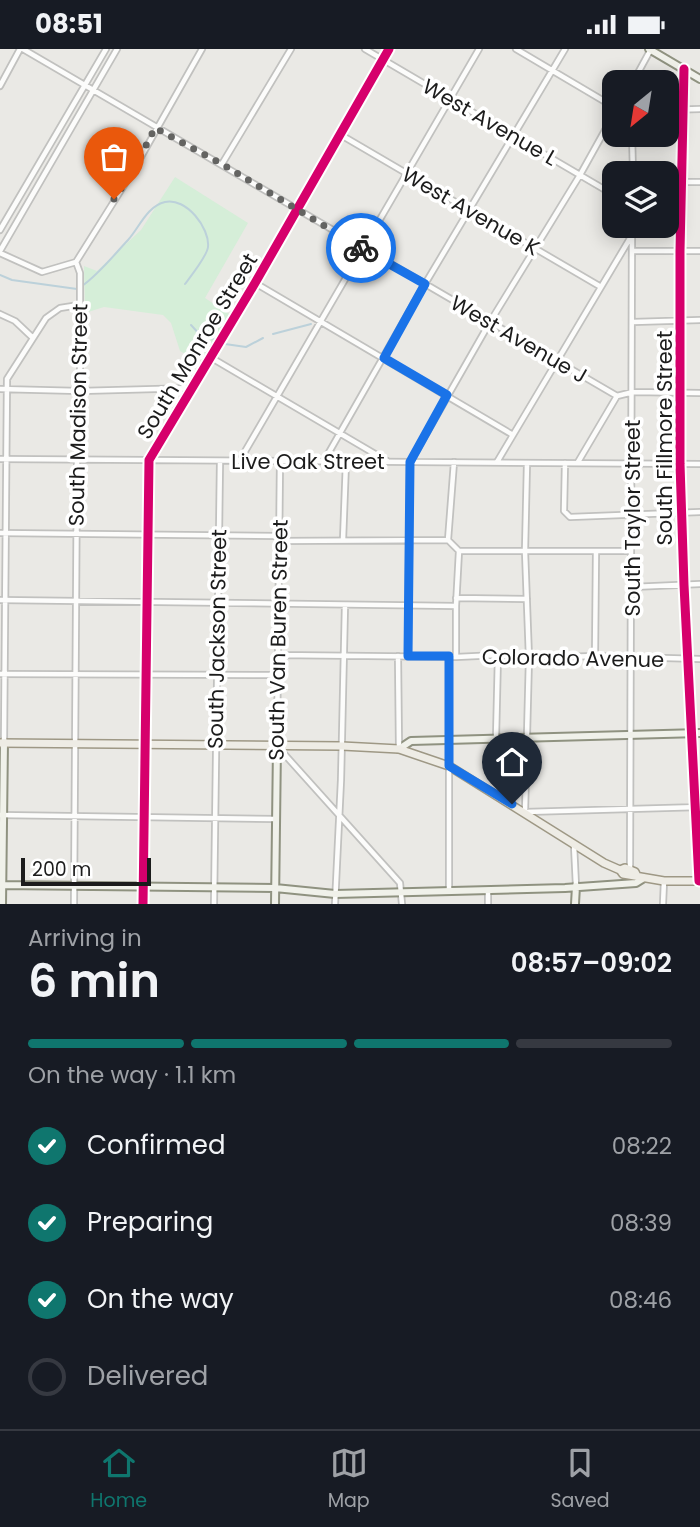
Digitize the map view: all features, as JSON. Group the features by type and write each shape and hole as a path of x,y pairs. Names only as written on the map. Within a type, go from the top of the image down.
{"main road":[{"path":"2,743 342,746 399,749 449,766 604,863 620,870 629,870 641,877"},
{"path":"620,870 631,877 700,881"}],"street":[{"name":"West Avenue J","path":"22,49 617,396"},
{"path":"0,86 22,49"},
{"path":"0,230 106,49"},
{"path":"117,49 0,252 42,272 76,263 133,171 202,49"},
{"path":"222,164 291,49"},
{"name":"West Avenue L","path":"365,49 602,188"},
{"name":"South Monroe Street","path":"143,904 149,460 255,283 389,49"},
{"path":"239,461 479,49"},
{"path":"516,49 602,100"},
{"path":"323,461 565,49"},
{"path":"639,70 650,49 700,79"},
{"name":"South Fillmore Street","path":"684,69 680,251 680,464 687,659 696,733 700,881"},
{"path":"682,110 700,109"},
{"name":"West Avenue K","path":"341,135 601,288"},
{"path":"408,656 410,462 602,135"},
{"path":"679,182 700,182"},
{"path":"496,463 630,238"},
{"name":"South Taylor Street","path":"629,870 632,238"},
{"path":"632,251 700,251"},
{"name":"South Madison Street","path":"74,904 77,461 80,391 80,273 76,263"},
{"path":"255,283 513,435"},
{"path":"2,904 2,533 7,379 47,318 60,308 79,305"},
{"path":"0,314 15,321 33,338"},
{"path":"633,322 700,320"},
{"path":"210,356 389,462"},
{"path":"0,389 80,391 193,388"},
{"path":"578,463 617,396 633,392 700,393"},
{"name":"Live Oak Street","path":"3,459 700,464"},
{"name":"South Jackson Street","path":"214,904 220,461"},
{"name":"South Van Buren Street","path":"275,904 280,461"},
{"path":"343,540 346,462"},
{"path":"448,540 454,462"},
{"path":"527,463 525,551 529,658 525,812 698,807"},
{"path":"565,463 564,510 570,517 700,512"},
{"path":"2,533 448,540 459,551 630,551"},
{"path":"456,657 459,551"},
{"path":"595,656 596,551"},
{"path":"632,587 700,584"},
{"path":"456,598 527,599"},
{"path":"2,600 456,606"},
{"path":"335,904 345,605"},
{"name":"Colorado Avenue","path":"278,655 700,659"},
{"path":"496,738 498,655"},
{"path":"398,656 399,749"},
{"path":"449,656 449,890"},
{"path":"3,674 278,675"},
{"path":"399,749 411,741 696,733"},
{"path":"277,746 400,883 402,904"},
{"path":"1,815 276,818"},
{"path":"573,844 575,904"},
{"path":"1,885 275,888 335,894 636,883 641,877"},
{"path":"663,904 664,881"},
{"path":"488,890 488,904"}],"green space":[{"path":"175,177 248,223 205,298 229,314 204,358 190,357 180,351 171,323 163,315 104,307 85,313 84,266 97,271 141,230"}],"waterway":[{"path":"82,286 128,240 153,208 165,202 181,204 195,215 208,239 205,255 185,284"},
{"path":"0,275 12,280 77,289"},
{"path":"273,334 311,324"},
{"path":"191,325 202,337 216,339"},
{"path":"225,344 246,347 263,338"}],"cycle path":[{"path":"143,904 149,460 255,283 389,49"},
{"path":"684,69 680,251 680,464 699,881"}],"way so far":[{"path":"114,199 133,171 155,128 222,164 361,248"}],"route":[{"path":"361,248 425,284 384,358 447,395 410,462 408,656 449,656 449,766 512,804"}]}
